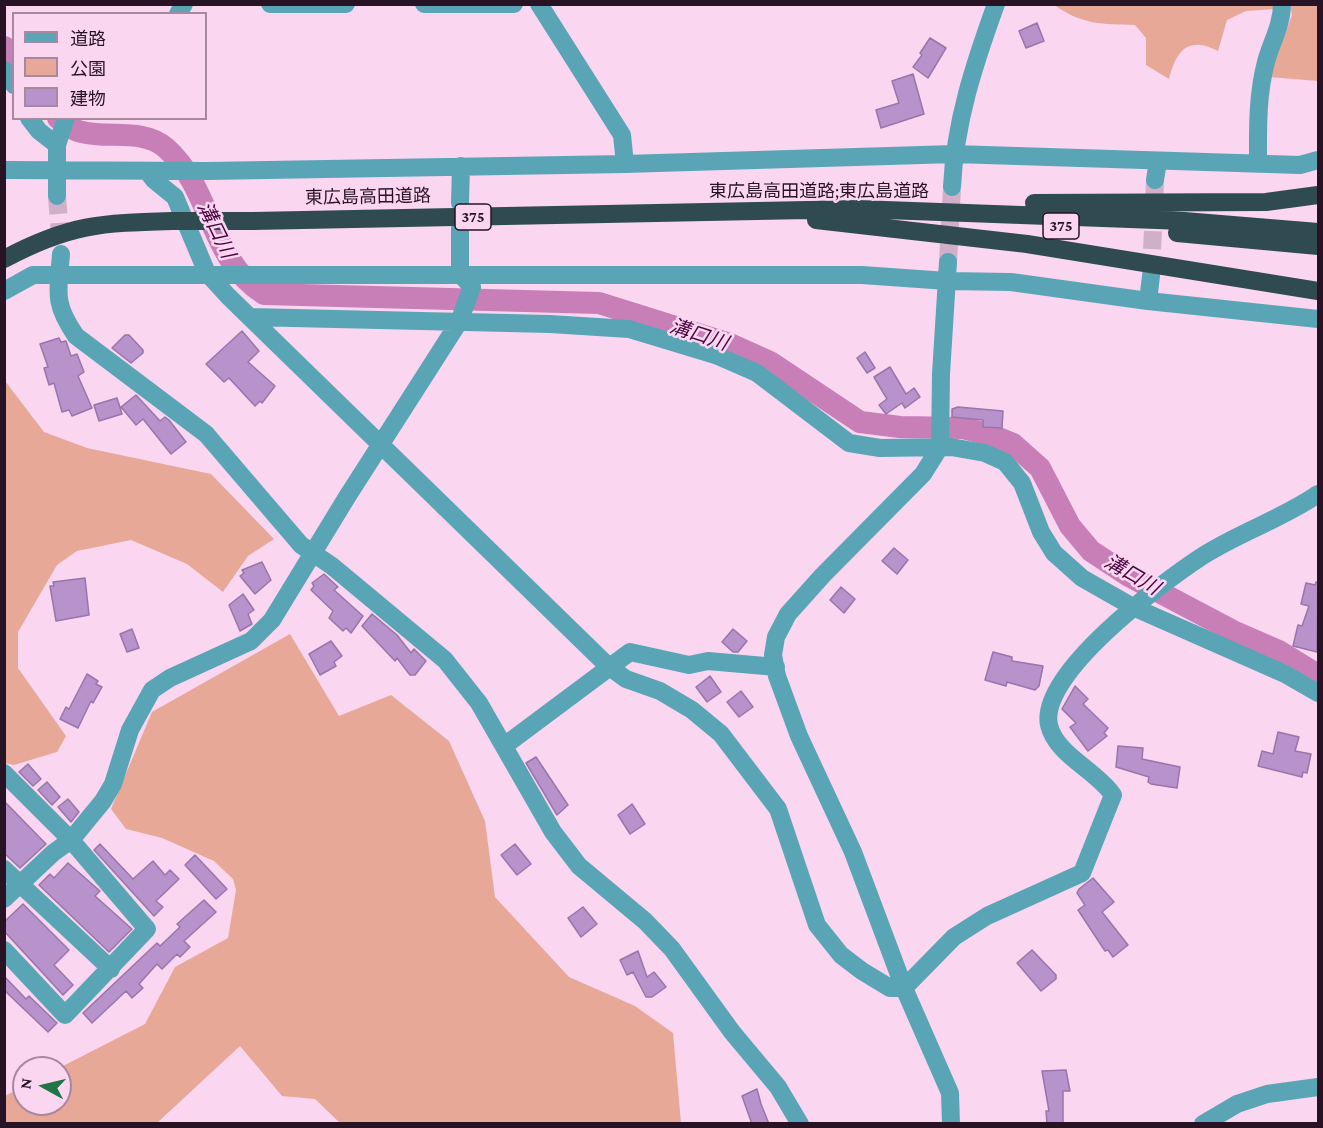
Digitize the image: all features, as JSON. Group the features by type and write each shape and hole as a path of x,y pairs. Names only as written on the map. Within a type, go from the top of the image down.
{"highway":[{"path":"858,209 1121,201 1266,202 1318,195"},
{"name":"東広島高田道路;東広島道路","path":"693,213 858,209 1137,219 1318,232"},
{"name":"東広島高田道路;東広島道路","path":"693,213 956,221 1117,229 1318,246"},
{"name":"東広島高田道路","path":"4,259 47,237 89,225 116,223 693,213"},
{"path":"802,218 1050,248 1318,291"}],"street":[{"path":"270,4 346,4"},
{"path":"430,5 514,4"},
{"path":"539,4 622,135 626,164"},
{"path":"952,187 954,154 963,103 996,4"},
{"path":"1258,164 1258,100 1266,63 1282,15 1282,4"},
{"path":"31,120 39,131 61,133 56,171 57,196"},
{"path":"4,170 207,171 626,164 954,154 1300,165 1318,160"},
{"path":"1155,180 1158,160"},
{"path":"460,203 461,166"},
{"path":"147,171 154,180 175,197 207,273 250,317 608,666 626,679 660,691 692,710 721,734 778,808 817,925 841,955 890,988 904,988 954,937 987,916 1082,873 1113,795 1106,784 1055,741 1049,723 1052,701 1062,681 1088,649 1133,607 1202,556 1318,495"},
{"path":"4,900 53,853 71,840 103,801 113,784 130,730 152,690 170,678 251,641 272,620 380,444 459,322 472,287 460,274 460,229"},
{"path":"61,254 57,288 61,314 76,336 206,434 301,545 445,660 479,704 554,832 579,866 645,921 672,949 732,1032 778,1087 800,1124"},
{"path":"948,262 941,374 940,447 923,474 823,574 788,615 776,637 773,655 799,736 853,852 904,988 950,1093 951,1124"},
{"path":"4,291 33,275 207,273 862,275 947,281 1011,282 1148,301 1318,319"},
{"path":"1148,301 1150,276"},
{"path":"250,317 630,329 718,356 757,373 849,443 880,448 940,447 985,453 1005,462 1022,483 1041,532 1054,553 1082,578 1133,607 1286,674 1318,693"},
{"path":"504,746 608,666 635,651 664,662 689,665 708,661 776,667"},
{"path":"4,773 71,840 147,929 65,1015 4,950"},
{"path":"4,869 111,969"},
{"path":"1203,1124 1237,1104 1268,1094 1318,1087"}],"green space":[{"path":"1274,4 1276,9 1246,11 1227,20 1218,51 1199,45 1185,48 1175,61 1169,79 1146,65 1146,38 1135,25 1102,24 1083,20 1054,5"},
{"path":"1290,5 1318,5 1318,81 1269,77 1292,15"},
{"path":"5,381 44,432 87,448 211,474 274,539 248,556 223,592 187,564 131,540 77,551 57,565 18,632 18,668 66,736 57,752 14,765 4,763"},
{"path":"290,634 339,716 391,695 449,741 485,821 495,897 569,977 635,1006 673,1033 681,1123 340,1123 315,1099 282,1096 240,1046 157,1123 5,1124 5,1096 12,1092 12,1116 72,1116 72,1061 145,1024 175,967 228,938 236,890 233,879 214,861 162,838 126,829 111,809 152,712"}],"building":[{"path":"1037,23 1044,41 1026,48 1019,31"},
{"path":"930,38 946,48 928,78 913,67"},
{"path":"913,74 924,114 881,128 876,110 899,103 892,81"},
{"path":"242,331 259,351 248,362 275,386 262,403 260,401 255,406 229,378 224,382 206,364"},
{"path":"125,335 129,335 143,350 143,353 131,363 112,348"},
{"path":"59,338 61,342 66,341 71,356 77,354 84,372 78,376 92,408 72,416 69,410 62,412 54,383 49,385 44,368 48,367 40,344"},
{"path":"865,352 875,368 867,373 857,358"},
{"path":"890,367 906,394 914,388 920,397 905,408 902,403 886,414 879,405 887,399 874,377"},
{"path":"136,395 160,421 165,417 169,420 186,442 171,454 143,419 136,425 121,407"},
{"path":"117,398 122,414 99,421 94,405"},
{"path":"958,407 1003,411 1002,428 983,427 983,420 952,417 952,409"},
{"path":"894,548 908,560 897,574 882,561"},
{"path":"262,562 271,580 255,594 240,576 244,573 242,570"},
{"path":"324,574 338,587 334,590 363,616 351,633 346,628 343,631 329,618 333,611 311,590 314,586 312,583"},
{"path":"85,578 89,615 56,621 50,586 54,586 53,582"},
{"path":"1318,582 1317,652 1293,646 1298,625 1302,626 1309,606 1301,604 1306,583 1315,585"},
{"path":"841,587 855,599 844,613 830,600"},
{"path":"243,594 254,610 248,614 252,624 240,631 229,605"},
{"path":"372,614 397,635 411,653 414,649 426,661 415,675 410,675 397,658 395,661 362,626"},
{"path":"132,629 139,648 127,652 120,634"},
{"path":"733,629 747,641 738,652 733,652 722,642"},
{"path":"331,641 342,656 334,662 336,666 320,675 309,654"},
{"path":"993,652 1012,657 1012,661 1043,666 1039,686 1035,690 1007,682 1006,686 985,680"},
{"path":"87,674 98,681 96,684 102,687 93,703 91,701 78,728 60,719 66,707 69,709"},
{"path":"710,676 721,692 707,702 696,687"},
{"path":"1075,686 1088,699 1083,704 1108,728 1104,733 1107,736 1088,751 1070,727 1076,723 1062,709"},
{"path":"741,691 753,707 739,717 727,702"},
{"path":"1278,732 1299,737 1295,751 1311,754 1307,773 1303,772 1302,777 1258,766 1262,751 1273,754"},
{"path":"1118,746 1143,748 1142,759 1180,767 1177,788 1151,784 1148,782 1149,777 1116,767"},
{"path":"536,757 568,805 557,815 526,763"},
{"path":"28,764 41,779 33,786 19,772"},
{"path":"47,782 60,797 52,805 38,790"},
{"path":"68,799 79,812 71,822 58,807"},
{"path":"4,801 46,844 20,868 4,853"},
{"path":"632,804 645,824 630,834 618,815"},
{"path":"100,844 133,879 153,861 165,875 170,870 179,879 156,901 163,907 154,916 94,850"},
{"path":"515,844 531,864 517,875 501,855"},
{"path":"195,855 227,889 216,899 185,865"},
{"path":"68,863 100,891 95,896 132,929 109,952 39,885 50,874 54,878"},
{"path":"1093,878 1114,902 1102,912 1128,945 1113,957 1108,950 1105,951 1078,910 1085,905 1077,893"},
{"path":"204,900 216,912 184,941 190,947 180,957 177,954 162,969 157,964 139,984 143,988 132,998 126,991 92,1023 83,1013 157,943 160,946 180,927 177,924"},
{"path":"23,904 69,950 54,965 73,985 63,995 4,931 4,922"},
{"path":"583,907 597,924 581,937 568,918"},
{"path":"1032,950 1056,975 1056,979 1041,991 1017,963"},
{"path":"638,951 647,977 654,972 666,987 652,997 646,997 633,972 627,975 620,960"},
{"path":"4,976 26,999 29,996 57,1023 48,1032 4,990"},
{"path":"1066,1070 1070,1091 1063,1091 1063,1124 1047,1124 1046,1111 1049,1111 1042,1071"},
{"path":"757,1089 769,1124 752,1124 742,1096"}],"waterway":[{"name":"溝口川","path":"4,47 12,57"},
{"name":"溝口川","path":"61,120 79,131 147,138 166,148 193,183 232,262 246,279 264,294 599,303 730,344 770,362 860,422 900,427 963,428 991,435 1013,444 1040,468 1070,526 1091,551 1129,576 1233,631 1279,651 1318,675"}],"tunnel":[{"path":"1151,276 1155,180"},
{"path":"948,262 952,187"},
{"path":"57,196 61,248"}]}
